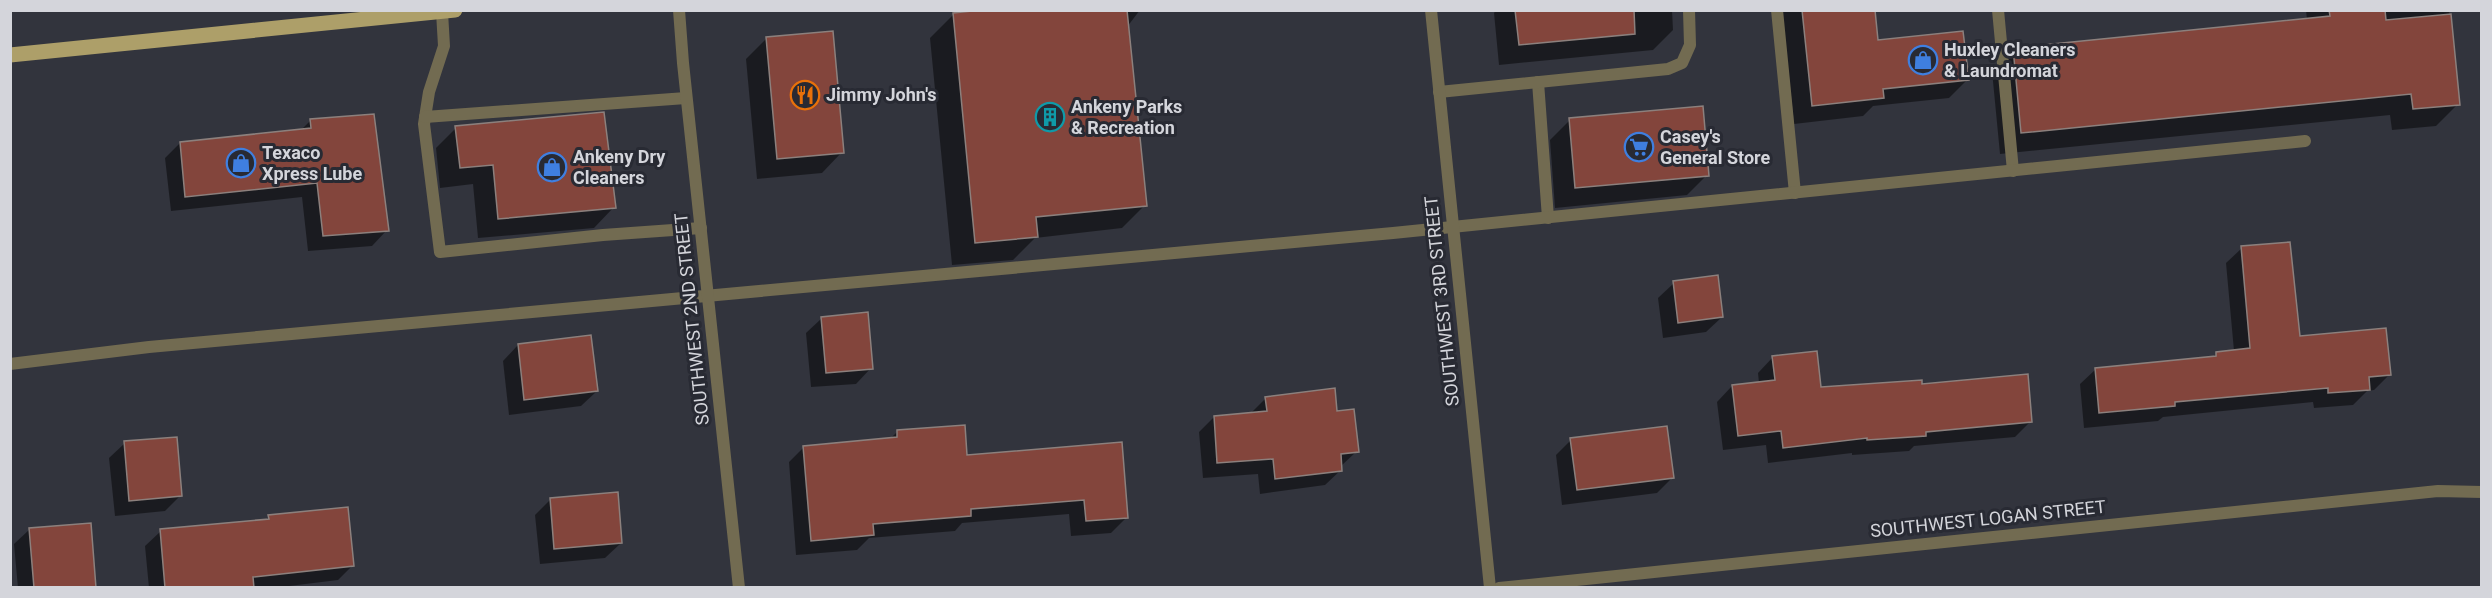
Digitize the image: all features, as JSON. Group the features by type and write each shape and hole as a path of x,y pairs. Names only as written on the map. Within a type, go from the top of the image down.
{"main road":[{"path":"10,55 449,11"}],"street":[{"name":"SOUTHWEST 2ND STREET","path":"680,10 686,98 739,588"},
{"name":"SOUTHWEST 3RD STREET","path":"1431,10 1490,588"},
{"path":"1439,92 1668,69 1682,63 1690,45 1689,10"},
{"path":"1777,10 1795,193"},
{"path":"1998,10 2013,171"},
{"path":"449,11 444,46 429,92 425,117 440,252 603,235 701,228"},
{"path":"1538,82 1548,218"},
{"path":"425,117 686,98"},
{"path":"10,364 148,347 1548,218 2305,141"},
{"name":"SOUTHWEST LOGAN STREET","path":"1499,588 2439,491 2481,492"}],"building":[{"name":"Ankeny Parks & Recreation","path":"982,10 1127,10 1147,206 1036,217 1038,237 975,243 953,13"},
{"path":"1515,10 1634,10 1635,34 1519,45"},
{"path":"1802,10 1875,10 1878,40 1963,31 1969,80 1883,89 1884,98 1812,106"},
{"path":"2329,10 2385,10 2386,20 2451,14 2460,105 2413,109 2411,94 2021,133 2013,48 2330,16"},
{"name":"Jimmy John's","path":"833,31 844,153 777,159 766,37"},
{"name":"Casey's General Store","path":"1703,106 1709,176 1575,188 1569,118"},
{"name":"Ankeny Dry Cleaners","path":"604,112 616,208 498,219 493,165 460,168 455,126"},
{"path":"374,114 389,231 323,236 317,183 185,197 180,142 311,128 310,119"},
{"path":"2290,242 2300,336 2386,328 2391,375 2369,377 2370,390 2328,393 2328,388 2175,402 2175,406 2099,413 2095,368 2216,356 2216,352 2250,348 2241,246"},
{"path":"1718,275 1723,317 1678,323 1673,281"},
{"path":"868,312 873,369 826,373 821,317"},
{"path":"591,335 598,391 524,400 518,344"},
{"path":"1817,351 1821,387 1922,380 1922,384 2028,374 2032,422 1926,432 1926,436 1867,440 1867,438 1783,448 1781,431 1738,436 1732,385 1775,380 1772,356"},
{"path":"1335,388 1337,411 1354,409 1359,452 1341,454 1342,471 1275,479 1273,459 1217,463 1214,416 1267,411 1265,397"},
{"path":"965,425 967,455 1122,442 1128,518 1086,521 1084,500 971,509 971,516 873,524 874,535 811,541 803,446 897,437 897,430"},
{"path":"1667,426 1674,478 1577,490 1570,438"},
{"path":"177,437 182,496 129,501 124,441"},
{"path":"618,492 622,543 554,549 550,498"},
{"path":"348,507 354,566 253,577 254,588 165,588 160,529 269,519 268,515"},
{"path":"91,523 96,588 34,588 29,528"}],"place":[{"name":"Huxley Cleaners & Laundromat","path":"1923,60"},
{"name":"Jimmy John's","path":"805,95"},
{"name":"Ankeny Parks & Recreation","path":"1050,117"},
{"name":"Casey's General Store","path":"1639,147"},
{"name":"Texaco Xpress Lube","path":"241,163"},
{"name":"Ankeny Dry Cleaners","path":"552,167"}]}
